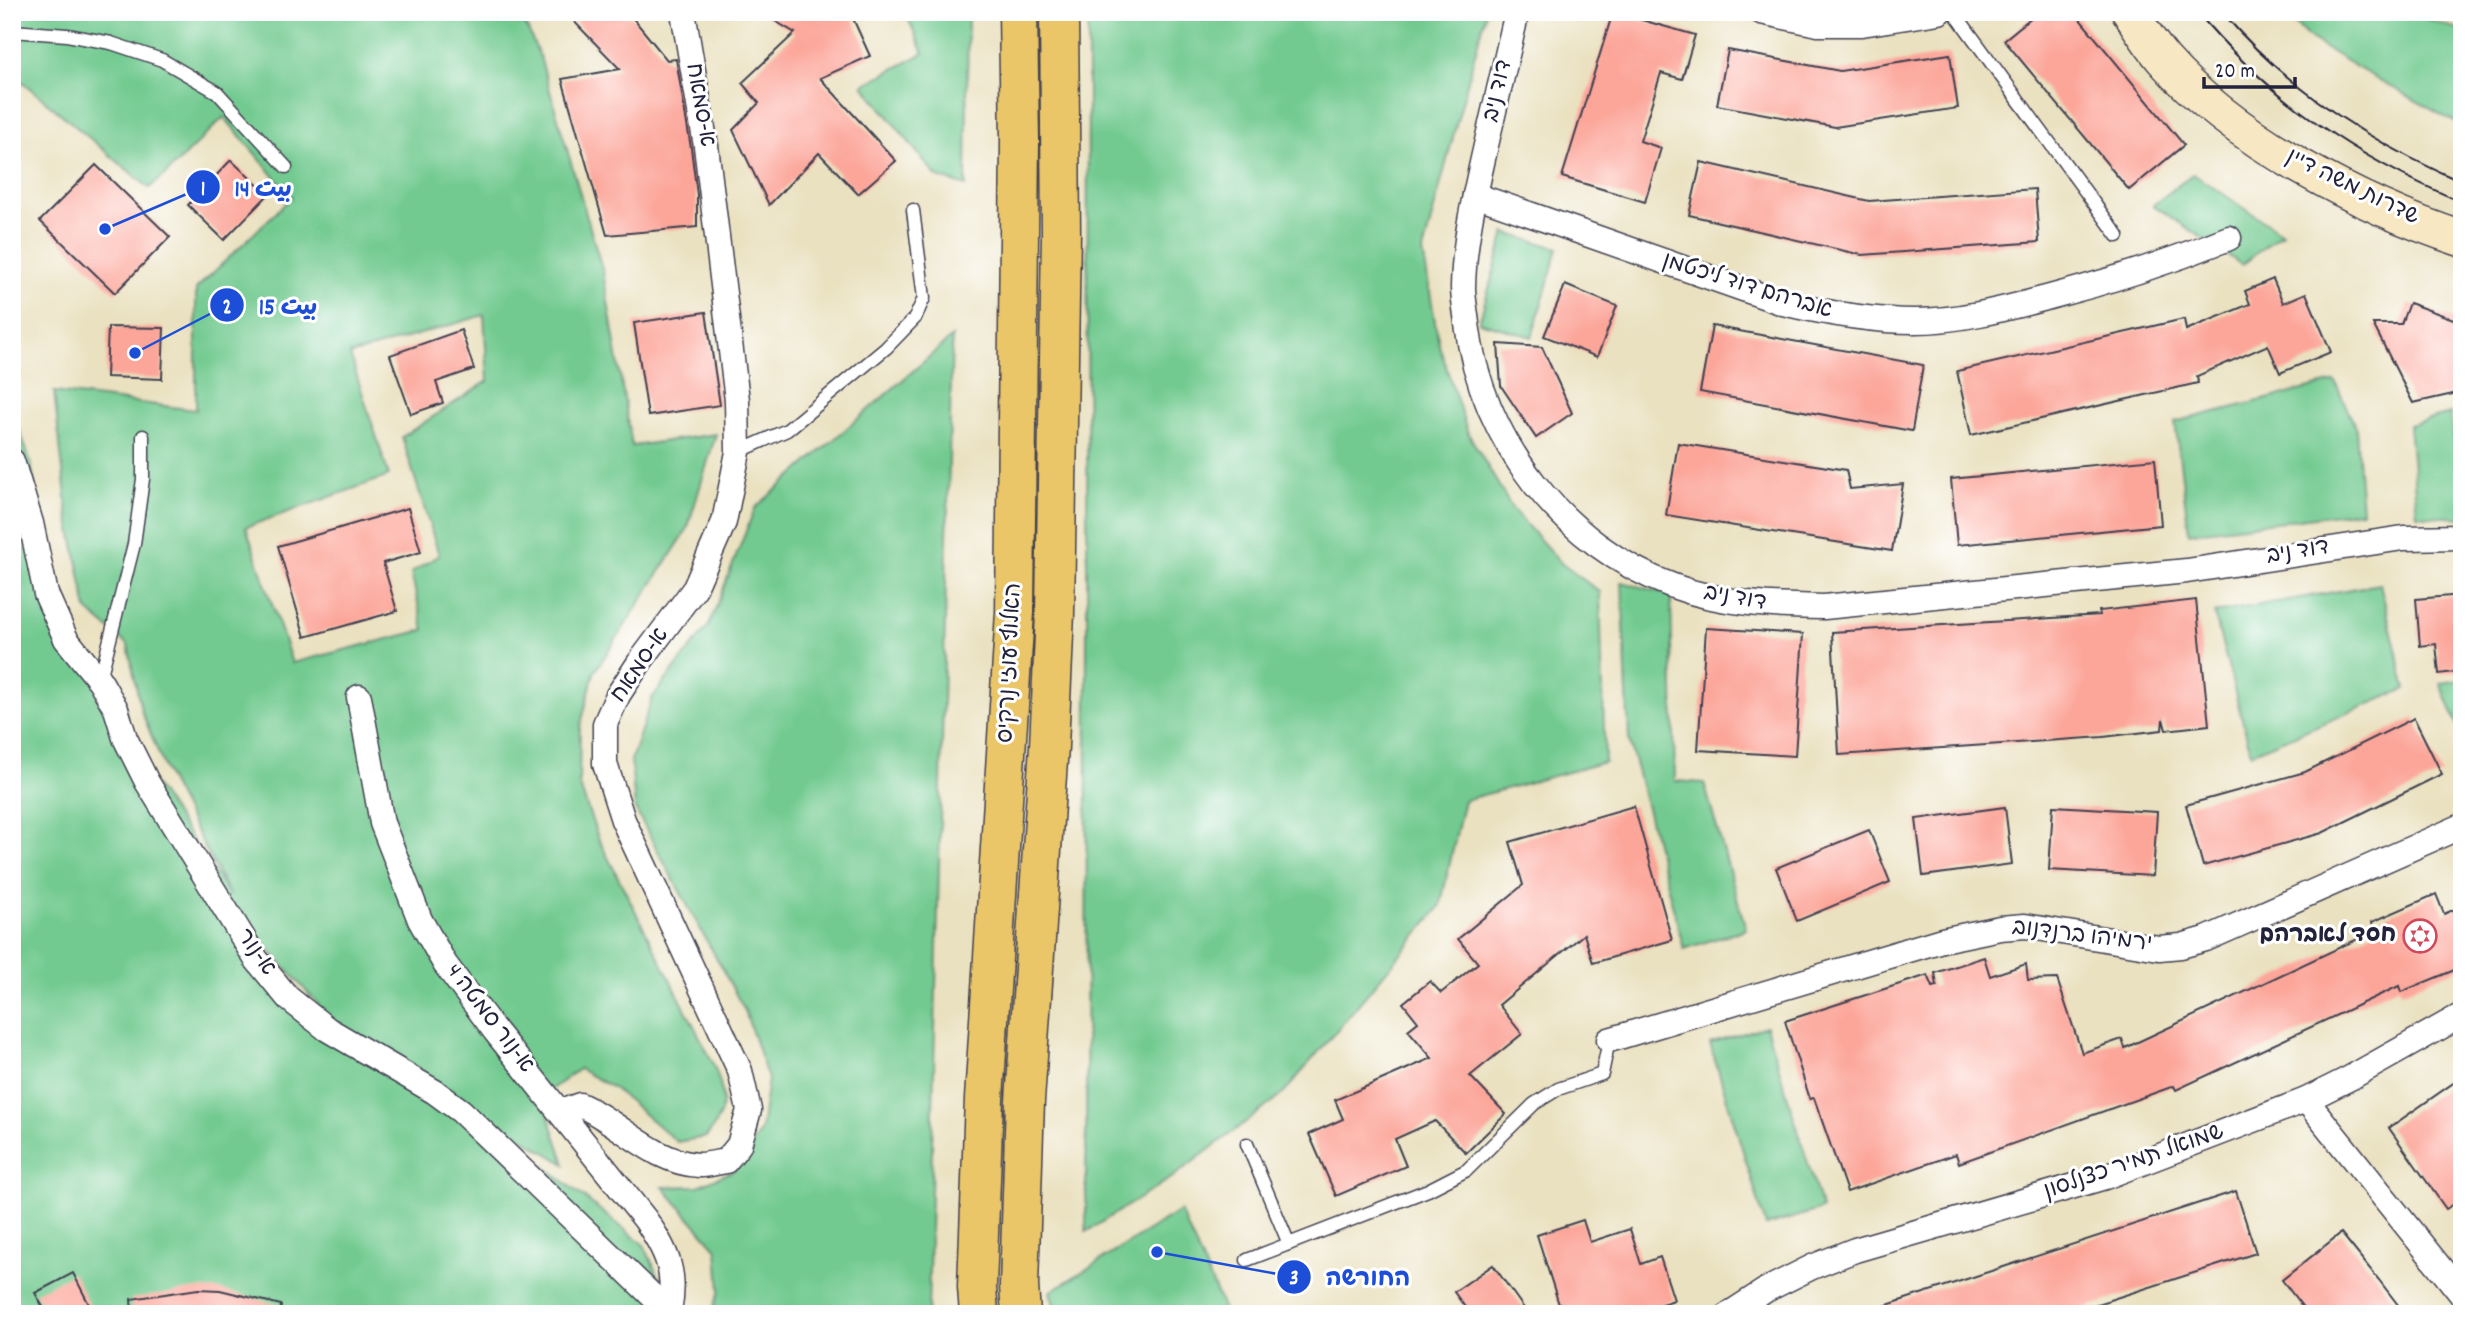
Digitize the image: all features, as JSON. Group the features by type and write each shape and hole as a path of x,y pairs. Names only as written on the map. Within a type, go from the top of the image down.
{"highway":[{"name":"האלוף עוזי נרקיס","path":"979,1314 977,1287 984,1099 1015,612 1020,167 1018,12"},
{"name":"האלוף עוזי נרקיס","path":"1021,1314 1019,1286 1026,1101 1055,613 1061,233 1059,12"}],"street":[{"name":"א-סמאח","path":"561,1112 580,1105 601,1114 638,1142 669,1158 700,1165 726,1161 739,1145 749,1110 740,1072 623,820 605,764 605,724 618,695 695,588 724,522 738,452 737,400 706,146 683,12"},
{"name":"דוד ניב","path":"1517,12 1466,244 1463,290 1469,344 1482,388 1502,434 1527,475 1559,512 1594,544 1634,570 1674,587 1723,600 1773,606 1824,607 2162,574 2403,538 2462,537"},
{"path":"1761,12 1818,24 1862,24 1939,12"},
{"name":"שדרות משה דיין","path":"2130,12 2164,60 2250,134 2298,166 2357,195 2462,239"},
{"path":"2145,12 2189,84"},
{"name":"אברהם דוד ליכטמן","path":"1475,195 1783,303 1831,314 1880,320 1918,321 1962,317 2022,305 2124,277 2229,239"},
{"name":"א-נור","path":"12,461 31,523 46,593 55,617 66,639 100,681 116,709 125,738 147,782 256,959 288,998 327,1029 435,1091 461,1111 670,1313"},
{"name":"א-נור סמטה 4","path":"359,697 382,823 420,920 454,975 495,1031 645,1219 660,1242 672,1269 670,1313"},
{"name":"ירמיהו ברנדנוב","path":"1609,1040 1981,931 2025,926 2159,948 2181,946 2206,939 2462,825"},
{"name":"שמואל תמיר כצנלסון","path":"1729,1314 1800,1272 1855,1250 2105,1177 2312,1101 2462,1015"},
{"path":"2312,1101 2462,1295"}],"lane":[{"path":"1954,12 2118,236"},
{"path":"12,32 67,34 111,43 162,60 217,92 286,167"},
{"path":"738,452 787,430 886,348 915,317 924,298 913,210"},
{"path":"100,681 134,544 143,480 143,436"},
{"path":"1247,1260 1427,1190 1467,1170 1534,1104 1558,1089 1602,1074 1609,1040"},
{"path":"1247,1144 1289,1244"}],"green space":[{"path":"12,12 520,12 540,57 603,272 632,446 716,434 687,530 594,673 580,728 579,784 599,840 713,1063 723,1101 718,1118 706,1137 677,1142 615,1089 579,1069 542,1096 565,1164 338,1027 252,930 278,969 334,1027 490,1123 644,1245 676,1314 12,1314 12,408 31,463 51,588 87,656 119,677 134,754 230,896 169,779 141,710 128,645 87,610 68,515 54,392 196,410 196,289 292,197 224,117 149,188 12,73","holes":["484,315 488,381 402,437 439,555 411,573 424,630 292,663 246,527 389,476 350,355"]},
{"path":"905,12 968,12 966,186 937,177 863,85 924,53"},
{"path":"1088,12 1486,12 1423,251 1439,345 1468,433 1513,510 1562,564 1600,592 1605,762 1464,800 1440,907 1284,1093 1173,1177 1086,1232"},
{"path":"2284,12 2409,12 2462,31 2462,124 2310,39"},
{"path":"2193,174 2282,233 2242,265 2153,205"},
{"path":"1505,233 1558,248 1532,337 1479,322"},
{"path":"952,337 928,1314 717,1314 713,1309 720,1291 717,1249 663,1187 698,1186 735,1170 761,1130 768,1079 745,1011 635,809 631,760 652,698 709,625 755,508"},
{"path":"2335,382 2356,428 2362,511 2189,533 2175,422"},
{"path":"2450,414 2455,445 2462,446 2462,518 2417,515 2409,425"},
{"path":"1622,582 1671,595 1675,781 1704,783 1746,929 1684,949 1629,740"},
{"path":"2380,584 2406,689 2251,753 2214,613"},
{"path":"2462,680 2462,735 2440,683"},
{"path":"1766,1026 1822,1209 1766,1226 1710,1044"},
{"path":"1180,1211 1226,1314 1057,1314 1050,1292"}],"building":[{"path":"565,12 628,12 667,60 676,59 697,195 697,227 607,235 562,79 620,69"},
{"path":"760,12 850,12 870,56 820,78 896,161 858,194 819,153 769,205 733,130 759,103 742,83 795,33"},
{"path":"1613,12 1695,35 1682,79 1661,73 1640,141 1661,148 1645,202 1562,177"},
{"path":"2038,12 2074,12 2184,145 2129,190 2004,40"},
{"path":"1728,50 1840,71 1950,54 1958,108 1835,127 1717,105"},
{"path":"231,160 268,195 224,240 188,205"},
{"path":"1701,162 1869,201 2035,189 2039,242 1862,255 1689,215"},
{"path":"96,165 170,237 115,293 40,221"},
{"path":"2273,279 2283,303 2306,293 2331,352 2280,373 2268,345 2197,376 2198,383 1971,435 1957,371 2184,319 2186,330 2250,304 2245,291"},
{"path":"1565,285 1617,306 1597,357 1544,336"},
{"path":"2409,303 2462,322 2462,392 2413,403 2373,324 2401,324"},
{"path":"706,312 720,405 648,416 634,323"},
{"path":"1712,326 1923,365 1912,431 1700,392"},
{"path":"108,327 164,328 162,379 106,377"},
{"path":"461,330 474,369 436,382 443,403 411,414 390,355"},
{"path":"1498,344 1542,347 1572,413 1536,438 1501,386"},
{"path":"1678,443 1846,470 1850,489 1903,484 1892,551 1666,515"},
{"path":"2155,459 2161,525 1957,545 1951,479"},
{"path":"408,508 421,552 383,563 397,611 305,637 278,546"},
{"path":"2462,595 2462,671 2439,674 2436,644 2420,646 2416,599"},
{"path":"2196,600 2209,725 2166,730 2163,719 2162,730 2103,737 1839,755 1832,632 2100,615 2099,611"},
{"path":"1706,628 1803,634 1795,756 1698,750"},
{"path":"2414,718 2442,774 2322,833 2203,866 2186,805 2305,772"},
{"path":"1634,806 1672,940 1593,963 1584,934 1499,1005 1522,1034 1470,1076 1506,1114 1466,1153 1435,1121 1395,1139 1406,1166 1336,1196 1309,1134 1343,1119 1335,1100 1432,1058 1408,1030 1418,1022 1403,1003 1430,981 1441,993 1478,963 1458,939 1523,885 1510,842"},
{"path":"2053,806 2157,812 2153,876 2049,870"},
{"path":"2005,807 2012,864 1923,876 1916,819"},
{"path":"1869,830 1890,882 1797,921 1776,868"},
{"path":"2436,894 2444,914 2462,906 2462,967 2401,992 2399,986 2176,1090 2174,1086 1959,1163 1956,1154 1847,1192 1814,1098 1810,1099 1785,1021 1928,975 1933,987 1937,986 1935,973 1984,957 1990,976 2026,964 2028,980 2057,979 2082,1053 2122,1039 2125,1048 2375,931 2372,922"},
{"path":"2462,1077 2462,1199 2446,1209 2389,1128"},
{"path":"2236,1191 2256,1253 2066,1314 1876,1314 1875,1309"},
{"path":"1583,1220 1590,1242 1630,1229 1641,1264 1660,1257 1674,1300 1631,1314 1562,1314 1537,1235"},
{"path":"2341,1233 2405,1314 2308,1314 2282,1280"},
{"path":"1493,1265 1528,1314 1470,1314 1454,1292"},
{"path":"73,1273 94,1314 47,1314 35,1293"},
{"path":"198,1289 220,1290 281,1305 280,1314 132,1314 131,1299"}],"tram line":[{"path":"2197,12 2255,73 2318,124 2386,166 2462,202"},
{"path":"2222,12 2274,65 2332,111 2395,150 2462,182"}],"place":[{"name":"بيت 14","path":"105,229"},
{"name":"بيت 15","path":"135,353"},
{"name":"חסד לאברהם","path":"2420,936"},
{"name":"החורשה","path":"1157,1252"}]}
